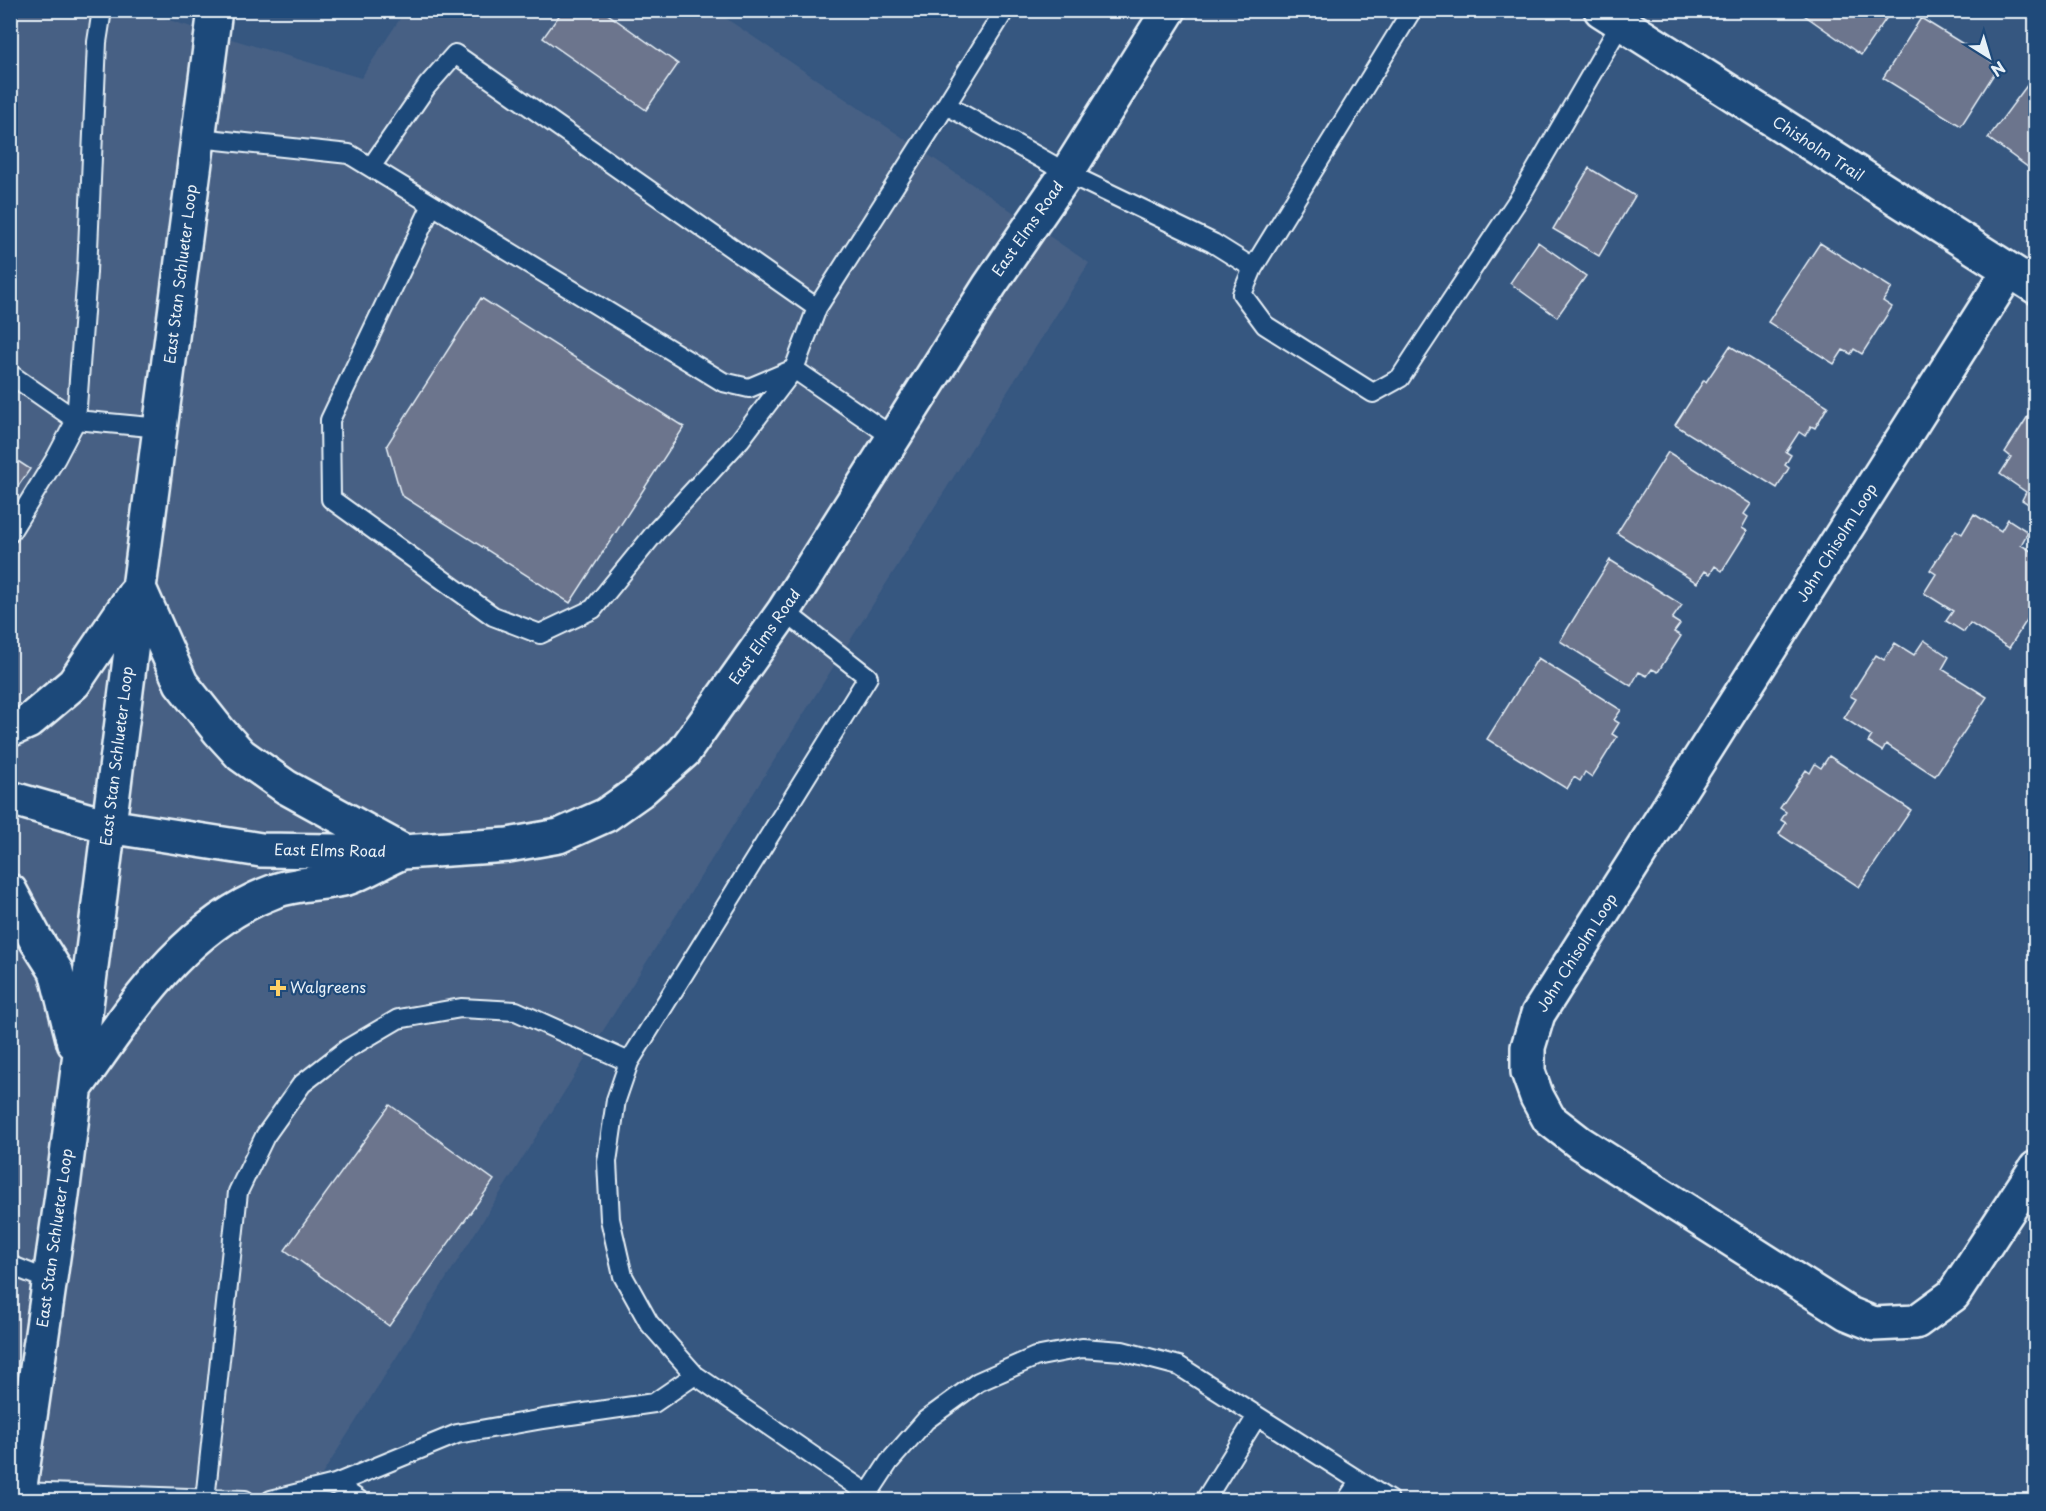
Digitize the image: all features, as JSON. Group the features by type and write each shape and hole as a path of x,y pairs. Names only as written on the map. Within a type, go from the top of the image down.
{"main road":[{"name":"East Stan Schlueter Loop","path":"16,1494 50,1281 215,10"},
{"name":"East Elms Road","path":"10,798 108,826 261,850 404,852 508,845 559,836 606,815 640,791 684,752 784,611 990,285 1067,172 1169,10"},
{"name":"Chisholm Trail","path":"1611,17 2022,279"},
{"name":"John Chisolm Loop","path":"2022,279 1538,1014 1528,1047 1527,1072 1549,1119 1580,1143 1847,1313 1874,1324 1916,1322 1953,1295 2036,1168"},
{"path":"10,730 28,722 74,683 139,588"},
{"path":"139,588 181,683 241,755 286,787 404,852"},
{"path":"77,1075 176,956 233,911 276,891 347,877 404,852"},
{"path":"10,891 56,971 77,1075"}],"lane":[{"path":"10,533 17,505 56,458 76,420 87,272 98,42 102,10"},
{"path":"432,205 330,420 331,499 493,616 540,634 593,609 658,529 740,440 794,369 817,309 1005,10"},
{"path":"1412,10 1253,268 1242,294 1265,325 1373,393 1400,378 1520,197 1611,17"},
{"path":"371,167 427,86 455,54 817,309"},
{"path":"946,105 1067,172 1213,243 1253,268"},
{"path":"199,138 349,154 723,382 749,388 794,369"},
{"path":"794,369 894,438"},
{"path":"10,374 76,420 161,428"},
{"path":"784,611 868,677 629,1062 616,1100 608,1162 610,1219 623,1276 649,1323 695,1374 868,1497 889,1462 926,1420 978,1382 1035,1357 1082,1348 1122,1351 1179,1366 1389,1500"},
{"path":"205,1500 238,1192 265,1136 302,1084 347,1049 398,1019 461,1008 516,1011 629,1062"},
{"path":"10,1265 50,1281"},
{"path":"271,1500 335,1484 456,1434 654,1403 695,1374"},
{"path":"1205,1500 1257,1416"},
{"path":"1347,1500 1359,1482"},
{"path":"335,1484 359,1500"},
{"path":"16,1494 245,1500"}],"shaded area":[{"path":"10,11 152,11 152,15 361,78 405,11 715,11 1089,263 306,1500 11,1500"}],"building":[{"path":"563,10 602,10 678,64 646,110 543,38"},
{"path":"1797,10 1892,10 1861,55"},
{"path":"1921,18 1999,66 1961,126 1883,78"},
{"path":"2028,84 2036,89 2036,173 1988,138"},
{"path":"1589,168 1635,196 1599,256 1553,229"},
{"path":"1538,242 1586,276 1557,317 1510,283"},
{"path":"1820,243 1892,288 1883,301 1892,307 1862,354 1854,349 1851,354 1843,350 1834,364 1768,322"},
{"path":"481,298 684,427 570,603 401,495 387,445"},
{"path":"1730,346 1828,406 1815,428 1811,426 1805,436 1799,432 1786,452 1791,455 1785,465 1789,468 1777,488 1675,425 1704,380 1706,382"},
{"path":"2030,413 2036,415 2036,509 2022,500 2026,492 2000,474 2011,457 2005,452"},
{"path":"1668,452 1751,504 1744,514 1748,517 1742,528 1747,531 1722,571 1715,566 1710,574 1705,571 1697,583 1617,533"},
{"path":"10,456 30,469 10,498"},
{"path":"1974,514 2001,531 2008,519 2028,532 2021,545 2036,554 2036,606 2009,648 1970,623 1964,632 1946,621 1953,611 1924,593 1936,574 1930,570 1956,530 1962,534"},
{"path":"1610,560 1682,605 1672,619 1680,624 1674,632 1681,636 1658,672 1652,669 1647,676 1639,672 1631,686 1560,641"},
{"path":"1924,640 1949,657 1942,669 1987,697 1935,776 1886,744 1882,751 1868,742 1872,736 1844,718 1856,699 1850,696 1876,655 1884,660 1895,643 1914,655"},
{"path":"1538,658 1621,710 1614,720 1619,723 1612,734 1617,737 1592,777 1585,772 1580,781 1574,777 1567,789 1487,739"},
{"path":"1829,756 1911,810 1859,887 1779,834 1786,823 1781,820 1786,812 1780,808 1806,770 1810,773 1815,764 1821,768"},
{"path":"390,1105 494,1180 389,1326 285,1250"}],"place":[{"name":"Walgreens","path":"278,988"}]}
